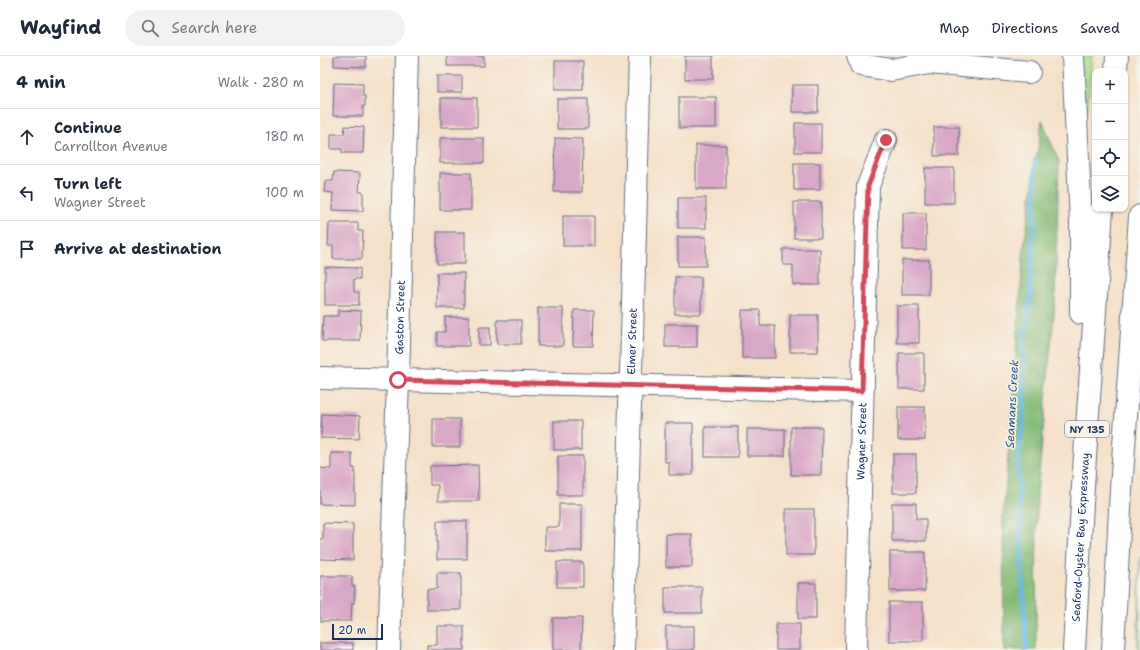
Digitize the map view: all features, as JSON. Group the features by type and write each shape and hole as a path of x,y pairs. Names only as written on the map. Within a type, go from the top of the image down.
{"main road":[{"name":"Gaston Street","path":"389,650 407,56"},
{"name":"Elmer Street","path":"623,650 640,56"},
{"path":"858,56 861,65 891,70 929,59 1029,72"},
{"path":"1073,56 1081,221 1083,486"},
{"path":"1116,68 1117,56"},
{"name":"Wagner Street","path":"857,650 868,186 886,140"},
{"name":"Seaford-Oyster Bay Expressway","path":"1074,650 1083,486 1102,212"},
{"name":"NY 135","path":"1113,650 1123,449 1140,216"},
{"path":"320,378 862,391"}],"green space":[{"path":"1080,56 1092,56 1087,111 1081,120"},
{"path":"1042,120 1059,162 1055,303 1037,495 1036,650 1004,650 1003,519 1024,246"},
{"path":"1140,565 1140,650 1137,650"}],"building":[{"path":"334,56 366,56 366,67 334,66"},
{"path":"447,56 484,56 484,66 447,66"},
{"path":"685,56 713,56 713,79 685,79"},
{"path":"555,61 583,61 583,90 555,90"},
{"path":"437,76 462,76 462,92 437,92"},
{"path":"334,83 363,84 365,106 363,106 363,116 333,116"},
{"path":"792,85 818,85 818,112 792,112"},
{"path":"679,97 716,97 716,128 679,128"},
{"path":"441,98 477,98 477,127 441,127"},
{"path":"557,99 588,99 588,129 557,129"},
{"path":"795,123 821,123 821,152 795,152"},
{"path":"345,126 364,127 363,153 342,153 342,149 331,149 331,134 344,134"},
{"path":"934,127 959,127 959,156 934,156"},
{"path":"440,138 484,138 484,163 440,163"},
{"path":"555,138 583,139 582,192 554,192"},
{"path":"696,145 726,145 726,189 696,189"},
{"path":"794,163 820,163 820,190 794,190"},
{"path":"925,168 954,168 954,203 925,203"},
{"path":"334,172 360,173 359,192 363,192 363,211 332,210 333,193 324,192 325,181 333,181"},
{"path":"440,173 471,173 471,210 440,210"},
{"path":"678,198 706,198 706,228 678,228"},
{"path":"794,202 821,202 821,238 794,238"},
{"path":"903,213 926,213 926,250 903,250"},
{"path":"563,216 594,216 594,246 563,246"},
{"path":"329,223 358,223 358,231 363,231 362,259 333,259 333,246 328,246"},
{"path":"437,232 465,232 465,264 437,264"},
{"path":"678,237 706,237 706,266 678,266"},
{"path":"783,249 820,249 820,285 793,285 793,265 783,265"},
{"path":"902,260 929,260 929,295 902,295"},
{"path":"325,267 360,268 360,279 354,279 354,292 359,292 359,305 325,305"},
{"path":"437,273 464,273 464,308 437,308"},
{"path":"675,277 701,277 701,314 675,314"},
{"path":"897,306 919,306 919,343 897,343"},
{"path":"538,308 563,308 563,346 538,346"},
{"path":"338,310 361,311 360,341 322,341 323,316 338,316"},
{"path":"574,310 594,310 593,346 573,346"},
{"path":"742,310 760,310 760,326 775,326 775,358 742,358"},
{"path":"790,315 818,315 818,352 790,352"},
{"path":"445,317 469,317 469,346 437,346 437,332 445,332"},
{"path":"497,320 521,320 521,344 497,344"},
{"path":"665,324 697,324 697,347 665,347"},
{"path":"479,327 490,327 490,345 479,345"},
{"path":"899,353 924,353 924,389 899,389"},
{"path":"898,407 925,407 925,440 898,440"},
{"path":"322,414 360,416 359,439 321,438"},
{"path":"433,419 460,419 460,447 433,447"},
{"path":"554,421 581,421 581,450 554,450"},
{"path":"665,423 693,423 693,475 669,475 669,462 665,462"},
{"path":"705,427 738,427 738,457 705,457"},
{"path":"791,427 822,427 821,475 791,475"},
{"path":"747,429 785,429 785,456 747,456"},
{"path":"331,453 352,453 352,468 355,468 355,505 320,504 320,468 331,469"},
{"path":"893,454 916,454 916,493 893,493"},
{"path":"558,456 583,456 583,495 558,495"},
{"path":"478,465 479,501 438,501 438,485 430,485 430,466"},
{"path":"892,503 916,503 916,519 926,519 926,541 892,541"},
{"path":"559,504 582,504 582,551 545,551 545,527 559,527"},
{"path":"786,509 814,509 814,555 786,555"},
{"path":"437,521 467,521 467,559 437,559"},
{"path":"323,523 353,524 353,560 320,559 320,539 323,539"},
{"path":"666,534 692,534 692,567 666,567"},
{"path":"890,552 925,552 925,591 890,591"},
{"path":"557,562 583,562 583,587 557,587"},
{"path":"437,573 461,573 461,610 427,610 427,589 437,589"},
{"path":"320,576 352,576 352,586 355,586 351,621 320,621"},
{"path":"798,583 816,583 816,619 798,619"},
{"path":"665,587 702,587 702,613 665,613"},
{"path":"889,602 923,602 923,641 889,641"},
{"path":"553,618 582,618 581,650 553,650"},
{"path":"776,624 800,624 800,650 776,650"},
{"path":"437,626 464,626 464,650 427,650 427,645 437,645"},
{"path":"666,626 694,626 694,650 666,650"},
{"path":"320,643 353,643 353,650 320,650"}],"waterway":[{"name":"Seamans Creek","path":"1027,650 1018,465 1024,409 1024,343 1030,301 1035,203 1035,160"}],"route":[{"path":"398,380 862,391 868,186 886,140"}]}
